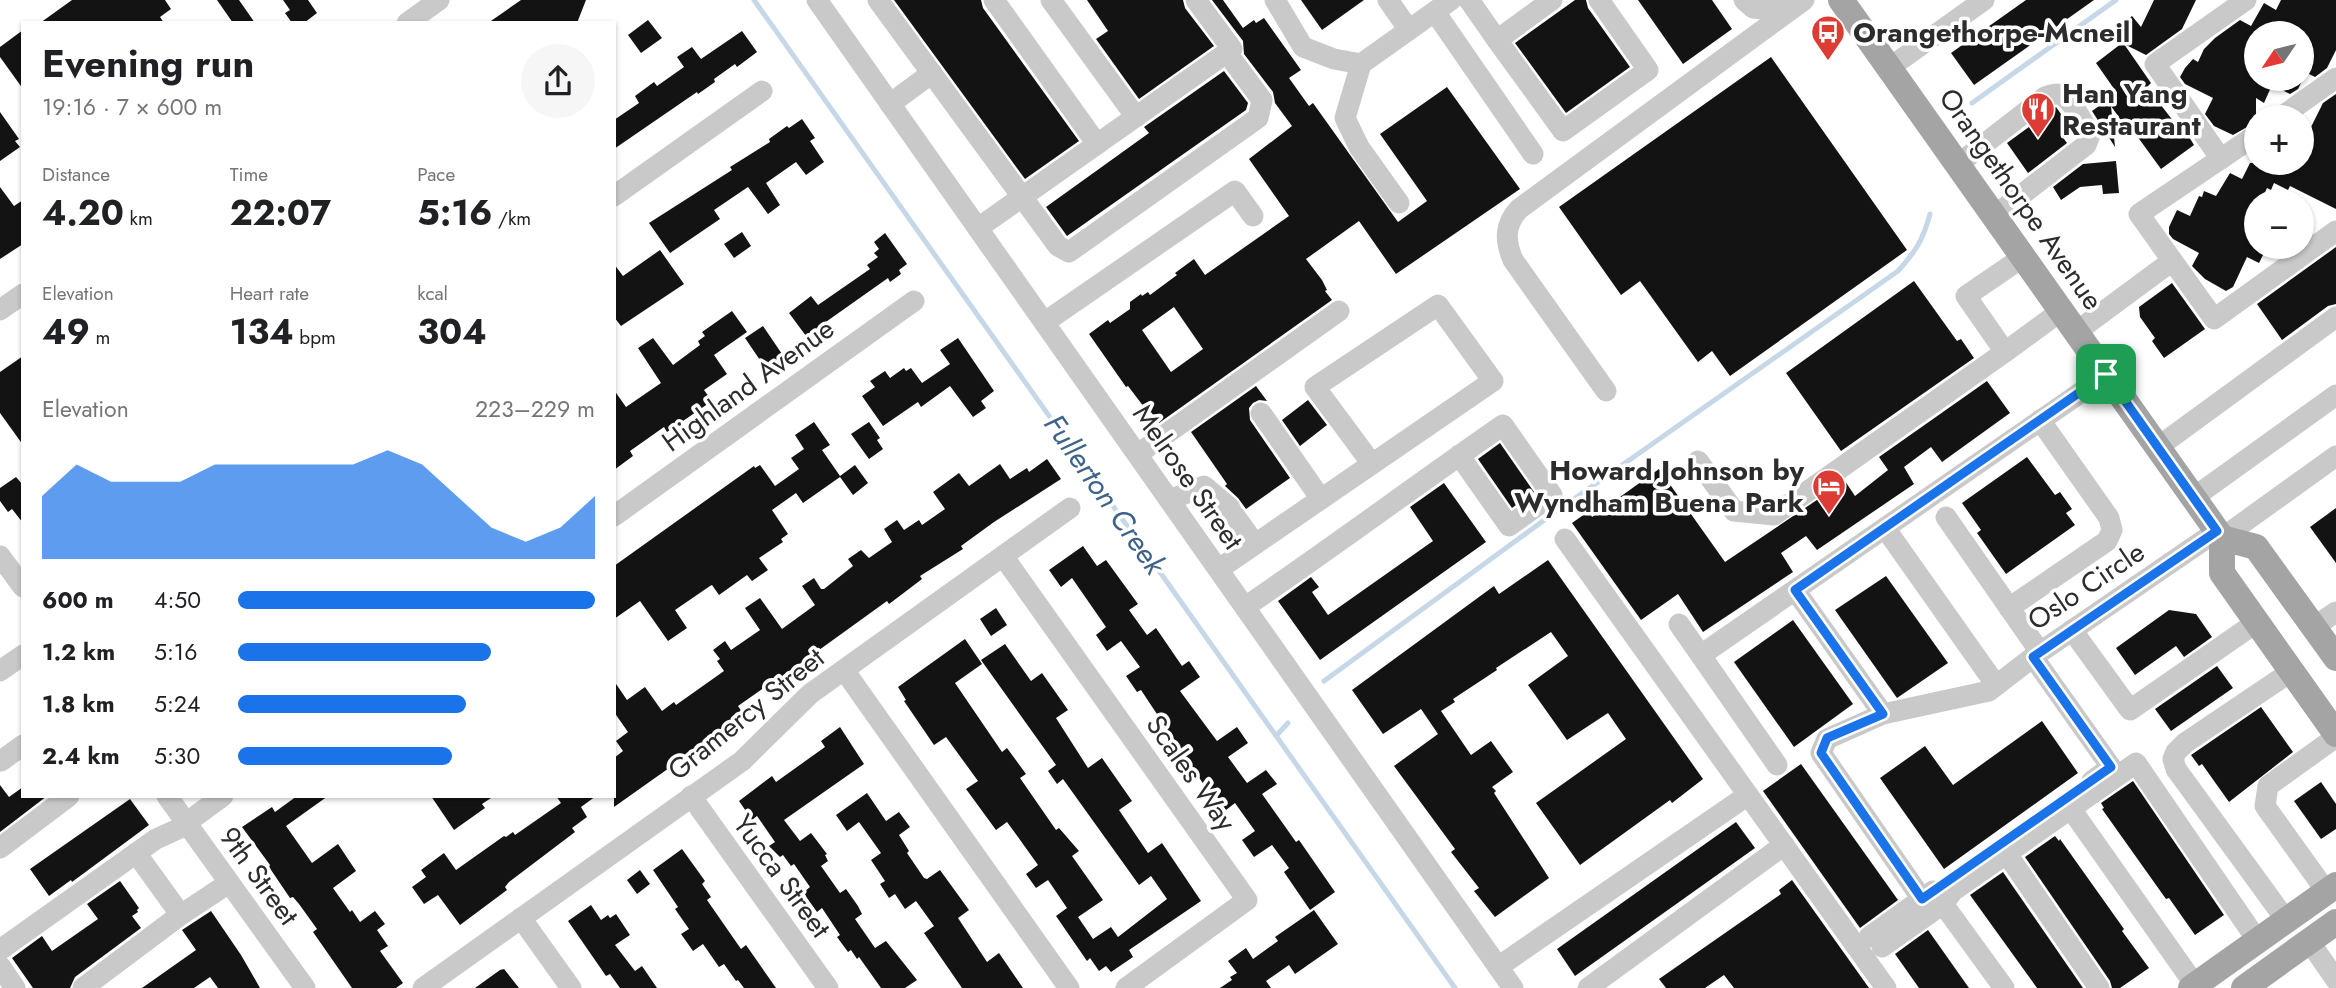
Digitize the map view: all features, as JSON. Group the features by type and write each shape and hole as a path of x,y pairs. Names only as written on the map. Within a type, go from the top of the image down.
{"main road":[{"name":"Orangethorpe Avenue","path":"1841,0 2219,534"},
{"path":"2336,658 2256,547 2219,534 2222,573 2336,736"},
{"path":"2193,987 2331,888"},
{"path":"2244,988 2336,922"}],"street":[{"path":"410,21 439,0"},
{"name":"Melrose Street","path":"817,0 1513,988"},
{"path":"878,0 1058,246 1069,252 1258,118 1262,100 1227,53"},
{"path":"995,0 1097,145"},
{"path":"1051,0 1136,117"},
{"path":"978,228 1232,49 1196,0"},
{"path":"1275,0 1303,47 1334,59 1362,64"},
{"path":"1388,0 1409,30"},
{"path":"1469,0 1563,131 1648,70 1599,0"},
{"path":"1497,40 1552,0"},
{"path":"1744,0 1753,8 1764,9 1777,0"},
{"path":"1606,391 1513,260 1507,246 1506,232 1510,218 1804,0"},
{"path":"1889,68 1984,0"},
{"path":"2221,159 2155,64 2246,0"},
{"path":"1399,203 1359,148 1345,118 1362,64 1443,6 1533,153"},
{"path":"890,104 932,73"},
{"path":"2298,105 2336,78"},
{"path":"616,195 762,90"},
{"path":"1958,165 2045,97 2056,94 2064,96 2087,127 2090,135 2086,145 1994,216"},
{"path":"2244,143 2140,214 2214,319 2336,230"},
{"path":"1045,322 1235,191 1253,216"},
{"path":"2005,352 1966,296 2022,257"},
{"path":"1698,461 1734,511 1774,515 2005,352 2068,322 2172,261"},
{"path":"0,310 21,295"},
{"name":"Highland Avenue","path":"616,515 914,301"},
{"path":"1219,569 1493,381 1438,304 1315,387 1372,464"},
{"path":"1138,454 1339,311"},
{"path":"2158,447 2336,317"},
{"path":"1701,655 2106,374"},
{"path":"2193,498 2336,395"},
{"path":"1261,413 1321,499"},
{"path":"2009,608 2106,541 2112,530 2109,518 2040,420"},
{"path":"1245,607 1459,455 1503,425 1552,495 1509,526 1459,455"},
{"name":"Oslo Circle","path":"1993,688 2072,629 2336,456"},
{"path":"1170,500 1204,486 1232,512 1255,544"},
{"name":"Gramercy Street","path":"423,988 742,761 792,711 844,670 1070,508"},
{"path":"1875,942 2111,767 2036,654 2009,608 1946,517"},
{"path":"1885,528 1993,688 1883,714 1827,738 1821,753 1933,901 2004,988"},
{"path":"1565,539 1886,988"},
{"path":"0,556 21,584"},
{"name":"Scales Way","path":"1003,556 1247,900 1126,988"},
{"path":"1795,590 1883,714"},
{"path":"2314,627 2336,612"},
{"path":"2072,629 2130,710 2257,622"},
{"path":"1679,624 1777,765"},
{"path":"0,671 21,656"},
{"path":"844,670 1069,988"},
{"path":"2286,920 2176,769 2173,759 2185,743 2292,671"},
{"path":"2331,888 2265,806 2268,786 2336,736"},
{"path":"1,761 21,746"},
{"path":"1933,901 2007,855 2136,763 2257,940"},
{"path":"1499,967 1748,794"},
{"name":"Yucca Street","path":"691,796 828,988"},
{"path":"0,848 66,798"},
{"name":"9th Street","path":"168,798 305,988"},
{"path":"0,950 135,853 186,824 220,798"},
{"path":"2071,809 2193,987"},
{"path":"1588,988 1784,845"},
{"path":"135,853 175,907"},
{"path":"2007,855 2099,988"},
{"path":"83,988 179,916 229,883"},
{"path":"521,918 571,988"},
{"path":"2309,941 2336,980"},
{"path":"0,966 15,988"}],"building":[{"path":"72,0 165,0 171,9 160,17 163,21 43,21"},
{"path":"217,0 239,0 254,21 232,21"},
{"path":"283,0 308,0 317,13 307,21 291,21 285,13 290,10"},
{"path":"521,0 586,0 578,21 491,21"},
{"path":"894,0 981,0 983,8 1079,141 1025,179"},
{"path":"1087,0 1183,0 1185,8 1214,46 1139,99 1096,39 1108,31"},
{"path":"1212,0 1223,0 1243,28 1254,20 1256,23 1264,18 1301,70 1289,78 1309,106 1313,103 1398,222 1427,201 1380,134 1447,87 1520,189 1396,274 1359,221 1306,259 1322,280 1327,290 1325,291 1332,300 1159,423 1128,386 1126,387 1089,334 1130,309 1130,302 1141,294 1142,296 1148,292 1150,295 1194,259 1205,275 1289,216 1249,159 1292,126 1275,103 1273,92 1244,54 1243,41","holes":["1174,307 1203,349 1171,372 1142,330"]},
{"path":"1301,0 1364,0 1322,30"},
{"path":"1575,0 1586,0 1588,8 1630,67 1566,113 1515,43"},
{"path":"1638,0 1712,0 1732,29 1683,64"},
{"path":"2026,0 2094,0 1974,85 1951,53"},
{"path":"2154,0 2196,0 2182,29 2146,55 2124,44 2151,83 2147,87 2174,122 2178,119 2194,145 2161,169 2137,136 2132,136 2111,106 2115,147 2092,111 2117,93 2096,63 2126,40 2117,27 2132,16 2141,27"},
{"path":"2281,0 2336,0 2336,50 2327,68 2315,77 2314,21 2254,21 2264,3 2276,10"},
{"path":"648,20 662,38 641,53 628,35"},
{"path":"2240,20 2244,22 2244,91 2269,91 2264,103 2256,98 2256,105 2244,105 2244,129 2233,135 2214,126 2205,114 2213,98 2185,84 2180,77 2193,59 2198,62 2204,49 2215,38"},
{"path":"21,31 21,86 0,57 0,47"},
{"path":"742,31 757,52 737,67 735,64 698,94 697,92 616,148 616,119 639,103 635,96 654,82 657,86 684,67 677,57 692,47 701,59"},
{"path":"1771,57 1907,250 1730,376 1712,351 1698,362 1640,281 1621,295 1559,207"},
{"path":"1224,71 1248,103 1246,110 1067,236 1046,207 1149,133 1144,127"},
{"path":"2336,94 2336,209 2314,198 2314,189 2296,189 2290,186 2286,189 2274,183 2271,189 2244,189 2246,259 2233,287 2226,291 2205,279 2192,266 2199,253 2169,234 2169,227 2177,210 2190,216 2199,196 2202,197 2204,191 2216,196 2230,173 2242,179 2244,175 2314,175 2314,121 2323,103"},
{"name":"Han Yang Restaurant","path":"2056,107 2071,128 2061,135 2067,143 2028,173 2007,143"},
{"path":"0,112 19,139 15,141 20,147 0,161"},
{"path":"802,119 815,138 810,141 824,162 806,175 796,162 766,183 780,205 768,214 748,187 714,210 720,219 670,253 649,223 732,170 730,167 770,142 769,139 787,126 789,128"},
{"path":"2116,161 2119,193 2103,194 2102,185 2080,187 2061,200 2053,187 2083,164"},
{"path":"0,187 14,206 21,201 21,245 0,259"},
{"path":"742,232 751,246 734,258 724,244"},
{"path":"885,233 907,264 899,270 901,274 890,282 888,278 806,336 789,313 811,296 818,305 870,269 867,265 878,257 874,253 879,249 874,242"},
{"path":"2336,247 2336,304 2328,306 2282,340 2257,304"},
{"path":"660,250 684,284 621,326 616,320 616,267 623,276"},
{"path":"1914,281 1957,341 1961,339 1974,358 1841,451 1786,373"},
{"path":"2172,283 2205,329 2164,358 2152,341 2155,338 2140,317 2139,307"},
{"path":"732,311 747,332 714,355 727,374 704,390 712,401 667,432 664,427 630,451 633,456 616,469 616,393 626,407 661,383 638,348 653,338 673,365 700,345 698,341 705,336 702,332"},
{"path":"763,326 784,361 772,369 768,364 764,366 745,338"},
{"path":"958,338 994,391 981,401 986,408 973,417 950,386 921,407 918,402 883,426 862,396 875,387 870,381 885,371 890,378 904,368 906,371 911,368 922,383 950,364 940,350"},
{"path":"21,357 21,442 0,413 0,372"},
{"path":"1987,381 2010,413 1942,462 1931,447 1904,467 1914,484 1817,550 1806,536 1781,553 1793,572 1703,632 1678,594 1641,620 1572,523 1589,511 1592,517 1659,469 1725,562 1845,481 1855,496 1888,470 1879,457"},
{"path":"1256,386 1267,401 1259,400 1253,403 1249,408 1250,420 1290,478 1246,509 1225,486 1227,484 1191,432"},
{"path":"1308,400 1327,425 1300,446 1282,420"},
{"path":"814,422 830,445 822,450 840,476 855,465 868,483 853,495 840,477 803,503 796,493 772,510 788,534 781,539 783,542 759,558 768,570 752,581 747,575 719,595 712,585 675,610 687,628 668,641 640,601 616,618 616,565 754,466 755,468 760,465 775,486 799,469 791,458 804,449 795,435"},
{"path":"869,422 880,438 877,440 883,449 869,459 851,434"},
{"path":"1500,443 1534,492 1512,508 1478,459"},
{"path":"2027,457 2055,495 2060,492 2072,509 2066,513 2075,525 2006,574 1977,533 1981,530 1962,503"},
{"path":"1047,459 1061,479 994,522 961,546 963,549 920,576 922,579 889,604 887,601 790,671 793,675 781,684 778,679 775,680 738,706 744,715 614,807 616,756 623,751 616,741 628,732 616,715 616,684 627,700 645,687 662,711 674,702 676,705 724,671 713,650 725,641 731,650 760,630 745,608 760,598 782,629 815,605 802,586 814,578 821,589 824,589 853,566 848,559 861,550 869,558 892,542 884,529 897,520 904,530 919,520 922,525 945,509 933,492 959,473 969,486 1000,464 1010,479 1027,468 1029,472"},
{"path":"16,477 21,483 21,520 12,509 8,512 0,501 0,488"},
{"path":"1444,483 1486,542 1320,660 1278,601 1311,577 1319,587 1312,592 1328,615 1433,541 1410,507"},
{"path":"2336,508 2336,563 2310,527"},
{"path":"1083,546 1097,566 1106,560 1138,604 1129,610 1147,635 1156,628 1182,666 1189,661 1200,677 1180,691 1217,741 1237,727 1248,743 1228,757 1247,783 1266,770 1277,784 1262,794 1296,842 1299,840 1335,892 1310,910 1284,872 1289,868 1272,845 1254,857 1242,840 1255,831 1235,803 1226,810 1215,794 1212,797 1141,690 1137,692 1126,676 1140,667 1121,641 1107,651 1096,635 1106,627 1072,578 1061,587 1049,570"},
{"path":"1548,560 1703,779 1580,865 1536,803 1626,739 1608,713 1567,740 1528,685 1568,656 1551,632 1496,668 1497,670 1453,699 1455,702 1441,711 1471,755 1491,741 1513,772 1492,787 1496,791 1494,793 1549,878 1495,917 1474,891 1479,888 1451,852 1455,849 1394,766 1438,734 1421,709 1383,734 1352,690 1494,586 1499,594"},
{"path":"1886,576 1948,663 1897,698 1835,610"},
{"path":"996,608 1007,625 991,636 980,619"},
{"path":"2169,610 2196,614 2212,637 2184,657 2176,646 2135,675 2116,648"},
{"path":"1793,620 1853,704 1794,747 1734,662"},
{"path":"965,639 982,664 955,683 1002,752 1007,748 1026,774 1020,778 1056,830 1059,828 1079,851 1072,856 1103,900 1078,917 1093,939 1111,927 1118,937 1167,899 1151,876 1139,885 1063,779 1057,784 1048,771 1056,765 981,660 1005,644 1031,681 1042,673 1068,710 1056,718 1088,768 1102,758 1132,801 1119,810 1148,853 1162,843 1201,901 1129,950 1133,957 1111,972 1106,966 1099,971 1090,958 1087,961 1056,916 1067,908 1048,880 1036,888 1026,874 1038,865 1007,822 996,830 966,789 978,781 946,737 934,745 904,701 906,700 898,687"},
{"path":"2217,666 2233,688 2171,731 2155,709"},
{"path":"2261,707 2293,752 2229,802 2202,764 2199,766 2191,755"},
{"path":"2042,721 2078,773 1944,869 1880,778 1925,746 1953,785"},
{"path":"840,727 864,764 784,820 800,841 811,833 827,854 825,855 828,861 821,866 840,893 846,889 858,906 862,914 855,919 875,948 886,941 917,980 905,988 881,988 859,957 857,959 851,950 848,952 822,908 817,912 807,898 804,892 810,887 794,864 791,866 783,855 780,857 769,846 775,842 757,816 752,820 739,801 772,776 776,782 825,747 821,741"},
{"path":"1801,764 1898,900 1860,928 1763,791"},
{"path":"2133,781 2224,915 2195,935 2102,809 2104,808 2101,803"},
{"path":"2321,782 2336,804 2336,829 2321,839 2294,801"},
{"path":"0,785 9,797 21,788 21,798 44,798 0,832"},
{"path":"867,793 886,821 899,812 910,827 899,835 909,851 907,853 924,878 927,879 940,870 969,910 958,918 987,962 999,953 1023,988 962,988 924,933 934,926 916,901 905,909 895,894 889,898 880,884 885,881 871,860 881,853 859,822 847,831 836,815"},
{"path":"294,798 325,798 286,826 312,863 338,844 356,871 333,888 360,922 375,911 385,924 377,930 388,946 380,951 403,983 396,988 352,988 313,932 317,929 293,897 290,898 242,827 272,807 275,812"},
{"path":"432,798 491,798 482,804 485,808 454,830"},
{"path":"557,798 593,798 581,807 587,817 572,828 575,832 509,882 505,887 507,890 460,925 438,895 424,904 412,887 426,877 421,870 444,853 456,870 504,836 513,832 515,835 561,803"},
{"path":"130,799 149,825 49,896 30,869"},
{"path":"1736,822 1755,848 1575,976 1557,949"},
{"path":"2055,836 2059,841 2060,839 2149,968 2120,988 2112,988 2110,981 2025,857"},
{"path":"682,849 705,881 702,884 711,897 707,900 741,949 746,945 776,988 744,988 724,964 719,967 703,944 693,951 681,934 689,929 653,870"},
{"path":"640,870 650,884 637,894 627,880"},
{"path":"2003,872 2083,988 2037,988 1970,895"},
{"path":"1792,880 1869,988 1734,988 1724,975 1705,988 1666,988 1659,979 1781,894 1779,890"},
{"path":"120,881 139,908 132,916 141,928 75,977 70,988 33,988 12,958 42,936 52,951 98,919 87,904"},
{"path":"591,905 601,920 616,914 630,935 615,945 635,971 642,966 657,988 620,988 610,974 606,976 568,921"},
{"path":"1314,910 1338,944 1295,974 1289,965 1266,981 1271,988 1220,988 1237,973 1228,961 1246,948 1253,959 1278,941 1275,937"},
{"path":"211,911 260,988 218,988 210,977 194,988 142,988 196,950 182,930"},
{"path":"1928,930 1969,988 1919,988 1895,954"},
{"path":"504,969 519,988 475,988 500,970"}],"waterway":[{"name":"Fullerton Creek","path":"754,0 1455,988"},
{"path":"1972,103 2116,0"},
{"path":"1324,681 1547,518 1898,271 1918,245 1930,214"},
{"path":"1276,736 1288,723"}],"place":[{"name":"Orangethorpe-Mcneil","path":"1828,62"},
{"name":"Han Yang Restaurant","path":"2038,139"},
{"name":"Howard Johnson by Wyndham Buena Park","path":"1829,516"}],"route":[{"path":"2106,374 2217,531 2033,657 2111,767 1922,899 1821,753 1827,738 1883,714 1795,590 2106,374"}]}
